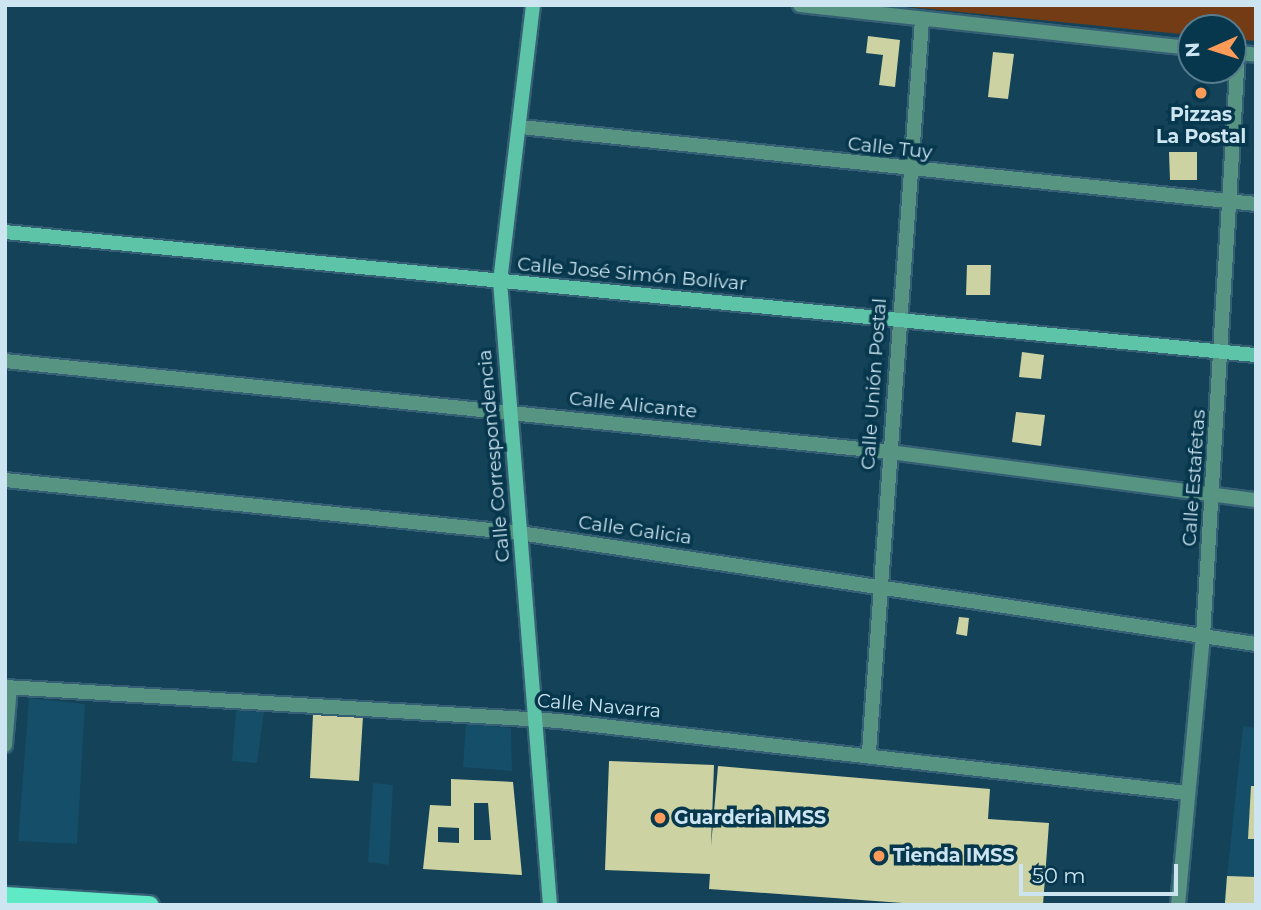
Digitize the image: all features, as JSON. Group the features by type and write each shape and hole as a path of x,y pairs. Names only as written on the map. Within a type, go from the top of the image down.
{"main road":[{"path":"5,896 150,905"}],"street":[{"name":"Calle Correspondencia","path":"533,5 521,127 500,281 507,411 520,533 551,905"},
{"path":"800,5 1177,46"},
{"name":"Calle Unión Postal","path":"869,752 907,169 922,19"},
{"name":"Calle Estafetas","path":"1178,905 1203,636 1222,352 1235,84"},
{"name":"Calle Tuy","path":"521,127 1256,204"},
{"name":"Calle José Simón Bolívar","path":"5,232 898,317 1256,355"},
{"name":"Calle Alicante","path":"5,361 890,452 1256,500"},
{"name":"Calle Galicia","path":"5,480 520,533 879,585 1256,644"},
{"path":"5,745 8,687"},
{"name":"Calle Navarra","path":"8,687 536,719 869,752 1187,793"}],"shaded area":[{"path":"890,5 1256,5 1256,41 1247,40 1247,14 1177,14 1177,34"},
{"path":"29,698 85,704 77,844 18,841"},
{"path":"236,710 264,712 257,763 232,761"},
{"path":"466,723 511,728 512,771 463,767"},
{"path":"1243,726 1256,728 1256,905 1224,905"},
{"path":"373,783 393,785 389,865 368,862"}],"building":[{"path":"868,36 900,40 895,87 879,85 883,55 866,53"},
{"path":"993,52 1014,54 1008,99 988,97"},
{"path":"1169,152 1197,152 1197,180 1170,180"},
{"path":"967,265 991,265 990,295 966,295"},
{"path":"1022,352 1044,355 1041,379 1019,377"},
{"path":"1016,412 1045,415 1041,446 1012,442"},
{"path":"959,617 969,618 967,636 956,634"},
{"path":"313,714 363,716 359,781 310,778"},
{"name":"Tienda IMSS","path":"609,761 714,765 711,846 718,766 990,789 988,819 1049,823 1043,905 930,905 709,889 710,874 605,870"},
{"path":"451,779 513,782 522,875 423,869 430,805 451,806","holes":["474,803 488,803 491,840 474,840","438,827 459,828 459,843 438,842"]},
{"path":"1251,786 1256,786 1256,839 1248,839"},
{"path":"1227,876 1256,877 1256,905 1225,903"}],"place":[{"name":"Pizzas La Postal","path":"1201,93"},
{"name":"Guarderia IMSS","path":"660,818"},
{"name":"Tienda IMSS","path":"879,856"}]}
